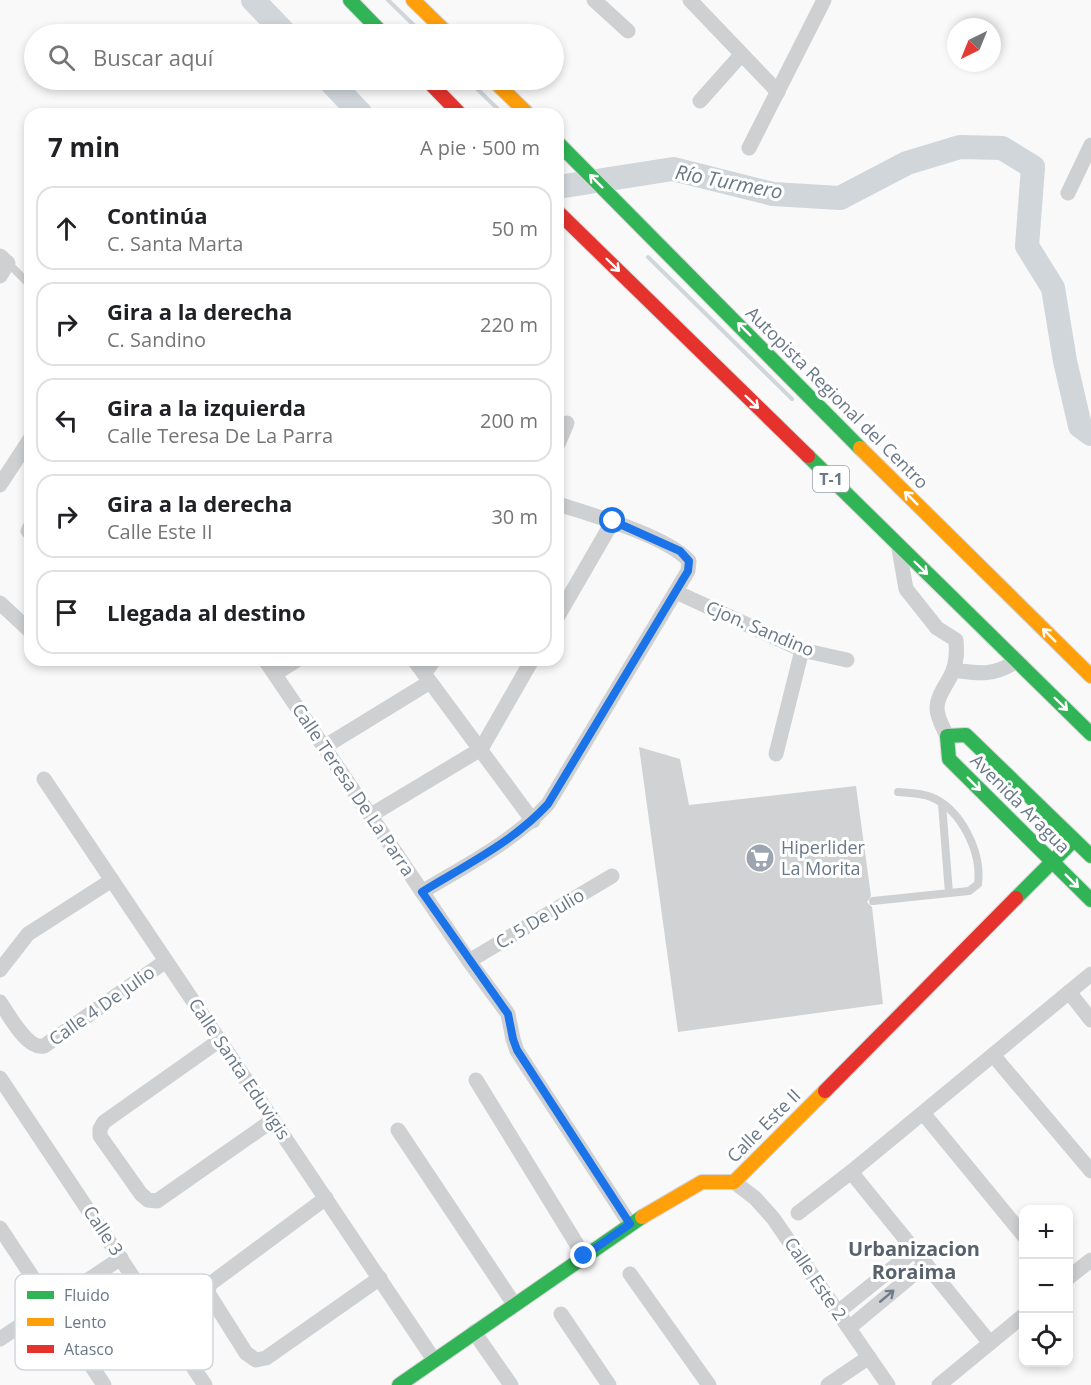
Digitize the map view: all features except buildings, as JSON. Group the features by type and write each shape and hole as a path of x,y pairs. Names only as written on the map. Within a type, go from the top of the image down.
{"main road":[{"path":"350,0 373,24"},
{"path":"413,0 438,24"},
{"path":"437,90 454,108"},
{"path":"503,90 522,108"},
{"name":"Autopista Regional del Centro","path":"564,150 881,469 1091,676"},
{"name":"T-1","path":"564,218 1091,734"},
{"name":"Avenida Aragua","path":"1091,856 966,735 947,736 949,759 1091,900"},
{"name":"Calle Este II","path":"399,1385 630,1224 702,1182 734,1182 1074,840"}],"street":[{"path":"594,0 628,31"},
{"path":"690,0 778,92"},
{"path":"749,148 824,0"},
{"path":"700,101 741,55"},
{"path":"1068,193 1091,145"},
{"path":"564,430 567,423"},
{"path":"0,485 24,448"},
{"path":"422,892 513,837 533,821 548,804 688,571 689,561 680,551 613,521 564,506"},
{"path":"564,606 613,521"},
{"path":"898,545 900,569 906,589 937,628 956,640"},
{"name":"Cjon. Sandino","path":"676,592 802,651 847,660"},
{"path":"0,603 24,625"},
{"path":"947,736 938,716 937,707 939,698 954,670 958,654 956,640 963,608"},
{"path":"776,754 802,651"},
{"path":"954,670 990,673 999,671 1017,661"},
{"name":"Calle Teresa De La Parra","path":"269,666 469,961 508,1014 517,1050 630,1224"},
{"path":"275,674 288,666"},
{"path":"418,666 533,821"},
{"path":"324,747 427,678 432,666"},
{"path":"372,815 481,750 529,666"},
{"name":"Calle Santa Eduvigis","path":"45,779 434,1360"},
{"name":"C. 5 De Julio","path":"469,961 612,876"},
{"path":"0,970 33,930 112,880"},
{"name":"Calle 4 De Julio","path":"0,1002 28,1041 36,1046 44,1046 166,961"},
{"path":"798,1213 1091,974"},
{"path":"1069,992 1091,1020"},
{"path":"220,1040 104,1122 100,1129 100,1136 141,1194 148,1200 157,1201 273,1120"},
{"path":"993,1055 1091,1171"},
{"name":"Calle 3","path":"0,1077 132,1274"},
{"path":"476,1080 584,1256"},
{"path":"923,1113 1019,1231"},
{"path":"398,1130 514,1304"},
{"path":"851,1172 990,1343"},
{"name":"Calle Este 2","path":"734,1182 755,1198 773,1218 888,1385"},
{"path":"213,1279 326,1198"},
{"path":"0,1228 31,1274"},
{"path":"838,1312 915,1250"},
{"path":"98,1274 121,1258"},
{"path":"1073,1274 1091,1260"},
{"path":"849,1328 926,1264"},
{"path":"630,1274 709,1385"},
{"path":"213,1301 246,1353 256,1360 266,1358 380,1278"},
{"path":"561,1314 609,1385"},
{"path":"939,1385 1019,1318"},
{"path":"0,1339 15,1329"},
{"path":"474,1332 511,1385"},
{"path":"828,1385 869,1357"},
{"path":"94,1370 104,1385"},
{"name":"Calle 3","path":"195,1370 205,1385"}],"lane":[{"path":"3,265 24,281"},
{"path":"873,901 969,891 975,888 978,879 974,848 967,830 933,798 898,792"},
{"path":"942,804 949,892"}],"waterway":[{"name":"Río Turmero","path":"253,0 276,24"},
{"path":"388,0 413,24"},
{"name":"Río Turmero","path":"338,90 355,108"},
{"path":"478,90 497,108"},
{"name":"Río Turmero","path":"564,186 673,169 773,194 840,198 907,163 960,147 1002,148 1033,167 1027,246 1053,288 1065,361 1080,426 1091,434"},
{"path":"648,257 792,399"}],"traffic: fast":[{"path":"350,0 373,24"},
{"path":"564,149 860,448"},
{"path":"808,456 1091,734"},
{"path":"1091,856 966,735 947,736 949,759 1091,900"},
{"path":"1016,898 1074,840"},
{"path":"399,1385 642,1217"}],"traffic: slow":[{"path":"413,0 438,24"},
{"path":"503,90 522,108"},
{"path":"860,448 1091,676"},
{"path":"642,1217 702,1182 734,1182 825,1091"}],"traffic: jam":[{"path":"437,90 454,108"},
{"path":"564,218 808,456"},
{"path":"825,1091 1016,898"}],"place":[{"name":"Hiperlider La Morita","path":"760,858"}],"district":[{"name":"Urbanizacion Roraima","path":"914,1260"}],"route":[{"path":"584,1256 630,1224 517,1050 508,1014 422,892 513,837 533,821 548,804 688,571 689,561 680,551 613,521"}]}
